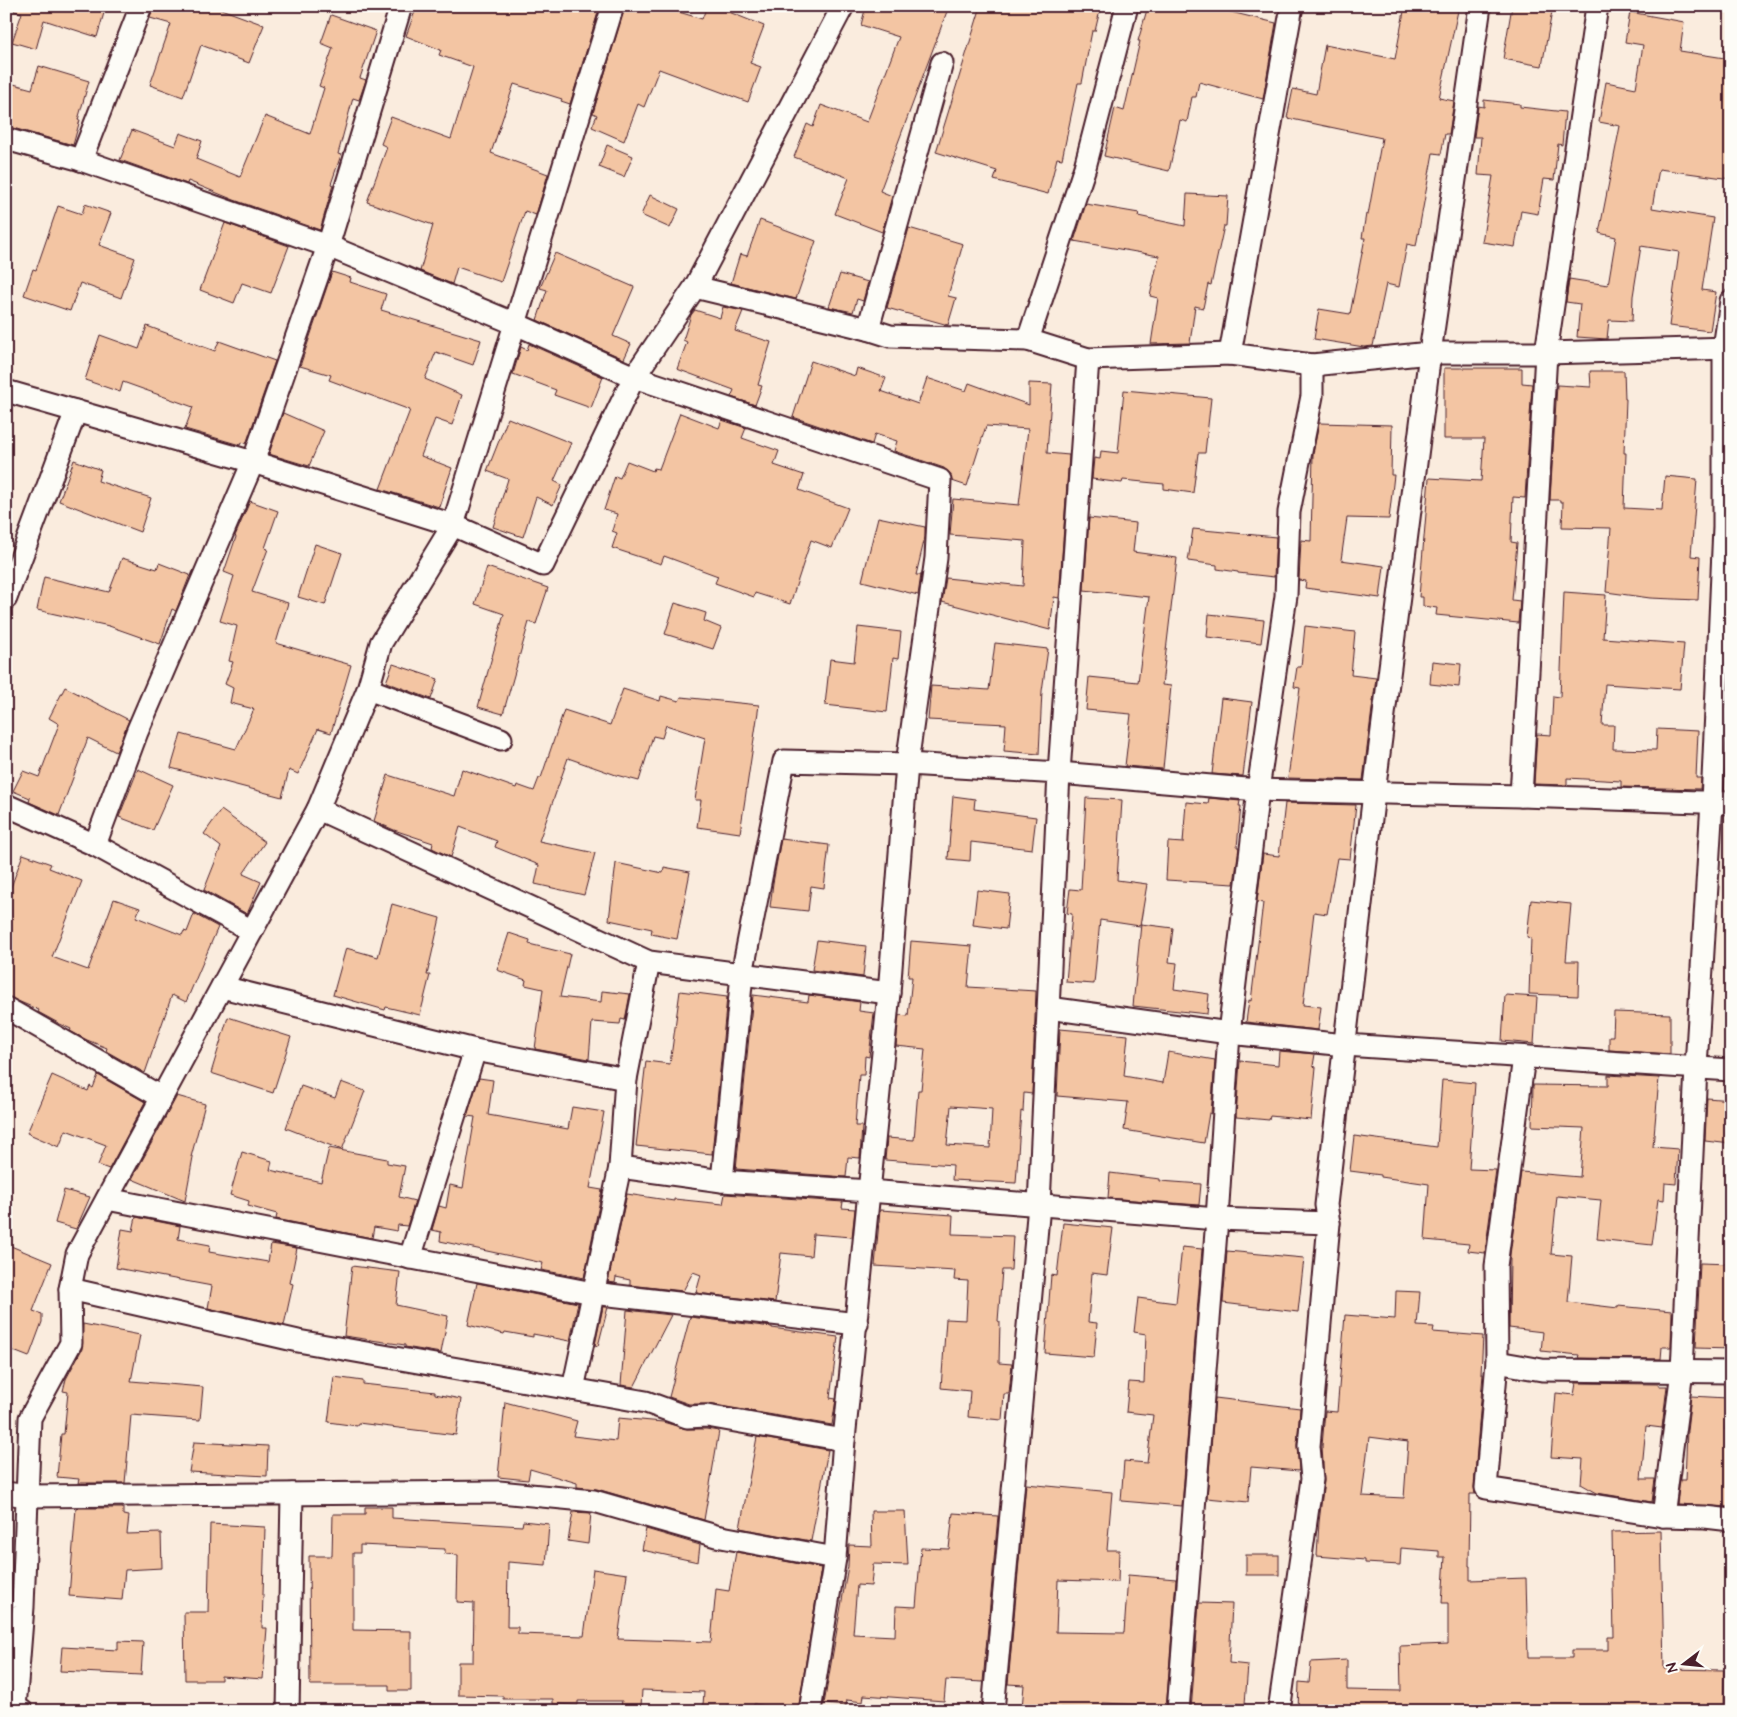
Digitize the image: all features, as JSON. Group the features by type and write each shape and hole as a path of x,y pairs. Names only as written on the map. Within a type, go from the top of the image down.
{"street":[{"path":"81,160 140,6"},
{"path":"95,844 137,732 253,462 328,246 401,6"},
{"path":"22,1711 15,1708 23,1607 16,1494 30,1418 71,1343 70,1289 77,1254 318,809 368,689 381,643 453,525 613,6"},
{"path":"6,391 253,462 453,525 543,565 634,377 695,287 843,6"},
{"path":"1028,340 1084,167 1127,6"},
{"path":"1230,354 1292,6"},
{"path":"1279,1711 1312,1479 1309,1446 1328,1223 1326,1205 1374,793 1430,353 1480,6"},
{"path":"1521,796 1546,353 1597,6"},
{"path":"868,329 942,63"},
{"path":"6,139 81,160 328,246 516,324 634,377 940,480 936,558 907,764 889,993 844,1440 835,1558 810,1711"},
{"path":"695,287 890,336 1028,340 1088,359 1230,354 1312,365 1430,353 1546,353 1727,348"},
{"path":"1663,1516 1682,1371 1696,1067 1721,803 1727,528 1727,348 1731,301"},
{"path":"993,1711 1039,1205 1059,773 1088,359"},
{"path":"1178,1711 1217,1218 1229,1034 1258,790 1286,596 1289,512 1312,396 1312,365"},
{"path":"6,598 76,411"},
{"path":"368,689 501,739"},
{"path":"722,1181 742,974 784,760 907,764 1059,773 1258,790 1721,803"},
{"path":"7,809 95,844 252,931"},
{"path":"318,809 649,962 889,993"},
{"path":"573,1389 620,1167 626,1080 649,962"},
{"path":"222,987 476,1050 626,1080"},
{"path":"6,1008 161,1097"},
{"path":"1049,1008 1229,1034 1345,1045 1731,1070"},
{"path":"410,1258 476,1050"},
{"path":"1524,1057 1496,1266 1497,1362 1486,1488 1663,1516 1731,1520"},
{"path":"620,1167 722,1181 1217,1218 1328,1223"},
{"path":"107,1199 593,1293 857,1324"},
{"path":"70,1289 298,1341 646,1402 687,1418 707,1416 844,1440"},
{"path":"1497,1362 1542,1370 1731,1372"},
{"path":"16,1494 499,1492 594,1501 716,1536 835,1558"},
{"path":"288,1711 292,1494"}],"building":[{"path":"15,6 106,6 97,37 44,20 36,49 12,42 22,13 14,11"},
{"path":"153,6 213,6 264,25 249,63 201,45 183,97 150,85 171,24 150,18"},
{"path":"417,6 600,6 570,104 561,101 562,99 514,84 491,153 548,174 536,215 525,211 501,282 457,267 452,284 420,271 433,225 367,202 387,147 381,144 391,117 451,139 473,67 439,55 441,50 406,36"},
{"path":"625,6 659,6 702,19 707,6 714,6 764,26 750,63 761,67 748,102 659,69 644,107 638,104 624,141 592,127 597,115 593,113"},
{"path":"866,6 949,6 880,191 892,196 882,232 835,214 849,178 794,157 807,124 813,127 821,105 867,122 899,37 861,25"},
{"path":"981,6 1101,6 1095,31 1092,31 1082,83 1078,83 1062,159 1057,158 1048,194 994,180 997,171 936,152"},
{"path":"1148,6 1206,6 1276,23 1263,99 1199,82 1196,97 1192,97 1187,122 1180,120 1169,171 1104,156 1115,108 1124,111 1140,41 1138,41"},
{"path":"1405,6 1459,6 1439,98 1454,101 1449,134 1445,134 1441,154 1433,153 1416,246 1407,244 1399,287 1386,284 1373,346 1364,347 1314,339 1319,309 1350,314 1365,238 1362,238 1366,214 1368,215 1382,138 1287,118 1293,89 1316,94 1325,45 1395,59"},
{"path":"1512,6 1553,6 1542,66 1503,59"},
{"path":"1630,12 1684,22 1680,51 1731,59 1731,179 1659,169 1652,208 1713,218 1702,290 1716,292 1710,331 1669,326 1679,252 1641,246 1633,296 1632,321 1609,320 1607,339 1577,337 1580,304 1566,302 1569,279 1608,285 1616,237 1599,233 1620,126 1599,122 1606,82 1636,88 1643,45 1625,42"},
{"path":"331,15 376,31 360,78 366,80 359,100 353,98 338,154 341,155 331,184 333,185 320,230 234,200 188,181 187,184 120,160 132,130 175,146 180,133 202,141 196,159 240,177 265,116 310,134 324,88 319,86 333,48 321,43"},
{"path":"39,66 89,81 73,145 6,126 6,82 32,89"},
{"path":"1484,100 1520,104 1520,107 1565,112 1562,145 1558,144 1554,180 1544,179 1538,214 1521,211 1515,247 1482,242 1493,176 1478,175 1481,137 1474,137 1478,106 1484,107"},
{"path":"607,145 633,156 624,177 599,167"},
{"path":"1187,194 1228,196 1226,226 1224,226 1211,285 1208,284 1203,308 1195,306 1190,343 1151,344 1158,298 1150,296 1159,256 1074,241 1086,204 1139,213 1138,216 1185,226"},
{"path":"650,195 679,209 670,228 641,215"},
{"path":"85,204 111,213 99,245 135,258 121,298 80,283 70,311 24,295 33,269 36,270 58,206 82,214"},
{"path":"760,220 816,241 796,299 731,283 740,254 747,256"},
{"path":"225,223 289,246 271,293 242,283 234,303 200,290"},
{"path":"909,228 963,244 948,296 956,298 948,325 887,308"},
{"path":"555,253 634,287 613,336 631,344 624,359 537,320 547,290 540,288"},
{"path":"332,272 351,278 350,282 386,294 381,310 481,340 473,365 436,352 425,379 462,395 452,425 435,419 421,456 452,468 439,507 380,489 410,410 329,380 331,375 300,366"},
{"path":"840,274 868,282 863,301 857,299 853,312 829,307"},
{"path":"723,307 743,311 735,331 771,342 758,385 762,386 755,405 731,397 734,390 677,369 687,342 683,340 691,315 695,310 720,318"},
{"path":"147,326 215,351 219,341 275,361 246,444 242,442 240,445 185,429 193,407 123,382 120,392 85,380 100,335 139,349"},
{"path":"529,344 603,377 591,408 554,395 556,390 513,374 521,347 527,350"},
{"path":"811,361 855,376 857,368 886,378 881,391 918,404 927,378 966,391 969,383 1029,405 1029,383 1052,384 1047,453 1069,455 1059,598 1054,597 1050,630 942,602 946,578 1023,586 1025,541 950,535 953,499 1019,505 1028,429 986,426 967,486 952,481 950,473 944,468 894,451 897,441 875,434 872,444 793,417"},
{"path":"1444,368 1522,368 1522,383 1532,384 1525,498 1513,497 1511,542 1517,543 1512,600 1520,601 1518,623 1436,615 1437,608 1423,606 1423,597 1419,597 1429,478 1481,481 1484,439 1444,439"},
{"path":"1590,371 1624,371 1626,399 1624,453 1626,453 1624,508 1662,510 1665,476 1697,479 1691,556 1700,557 1698,600 1650,598 1606,592 1611,528 1562,527 1563,502 1560,502 1560,500 1550,500 1557,385 1591,387"},
{"path":"1124,390 1211,398 1205,453 1198,453 1193,493 1164,489 1164,484 1123,480 1122,483 1092,479 1094,458 1100,459 1101,451 1118,453"},
{"path":"283,413 324,431 309,466 269,454"},
{"path":"680,413 719,428 722,420 746,428 742,438 779,451 774,465 804,475 799,490 848,508 832,548 811,540 790,604 755,593 754,597 715,583 718,576 664,556 661,564 612,548 617,533 612,531 617,514 604,510 615,476 620,478 627,461 653,471 654,468 659,469"},
{"path":"508,418 571,443 554,481 562,485 553,505 536,497 523,537 493,527 508,479 487,471"},
{"path":"1319,423 1392,425 1391,475 1394,475 1389,519 1347,518 1341,560 1384,566 1380,598 1305,588 1306,581 1299,580 1301,540 1311,541 1313,454"},
{"path":"74,460 101,470 98,481 151,498 140,532 59,501"},
{"path":"250,501 278,511 265,548 268,549 252,592 288,603 276,643 351,665 331,733 318,729 298,774 289,770 282,797 171,768 181,734 236,749 254,709 230,703 233,688 225,684 233,662 229,661 237,626 220,621 234,576 224,572 235,536"},
{"path":"878,517 925,527 925,537 916,575 921,575 918,595 862,581"},
{"path":"1089,518 1136,523 1133,552 1177,558 1162,685 1171,686 1163,769 1125,766 1131,714 1086,710 1089,677 1138,682 1149,597 1084,590"},
{"path":"1193,529 1276,537 1274,577 1238,573 1217,569 1217,565 1188,561"},
{"path":"315,544 342,553 325,605 298,597"},
{"path":"122,558 157,569 159,563 190,575 176,611 172,609 160,644 109,626 37,610 44,577 109,592"},
{"path":"487,567 548,588 536,624 529,622 503,714 478,707 504,614 475,604"},
{"path":"1564,592 1606,595 1603,638 1684,644 1680,689 1605,684 1602,725 1614,725 1613,749 1656,750 1657,729 1698,731 1696,778 1701,778 1700,789 1621,787 1621,781 1567,778 1567,785 1534,784 1537,734 1551,735 1553,696 1560,697"},
{"path":"675,603 706,613 704,621 721,628 713,649 665,634"},
{"path":"1209,614 1264,620 1261,643 1207,637"},
{"path":"1305,626 1355,632 1351,675 1376,678 1363,780 1288,778 1300,688 1294,687 1297,667 1301,667"},
{"path":"858,627 901,632 898,659 893,658 887,712 825,705 830,659 854,662"},
{"path":"995,643 1048,649 1042,691 1039,754 1004,751 1006,724 928,720 931,686 989,690"},
{"path":"1432,661 1461,664 1459,687 1430,684"},
{"path":"393,664 438,679 431,699 386,682"},
{"path":"65,687 129,720 116,752 88,738 59,815 29,802 30,798 13,791 23,771 39,777 59,724 49,718"},
{"path":"623,689 660,701 661,696 679,701 681,697 759,705 740,833 697,827 701,800 695,800 705,738 666,725 662,738 653,736 639,781 568,758 539,841 595,853 584,895 535,884 539,865 495,847 497,841 460,827 451,857 432,848 433,843 374,821 388,775 454,796 462,769 516,788 517,785 534,791 539,778 541,778 564,710 610,725"},
{"path":"1221,698 1252,702 1243,776 1212,774"},
{"path":"138,769 173,785 153,830 119,817"},
{"path":"953,796 975,799 974,809 1036,817 1032,849 971,842 970,861 948,859"},
{"path":"1086,798 1122,800 1117,880 1147,884 1140,926 1100,920 1094,984 1066,982 1072,914 1067,913 1070,889 1081,890"},
{"path":"1209,798 1240,801 1237,847 1239,847 1234,884 1166,880 1168,842 1183,843 1186,802 1208,804"},
{"path":"1285,803 1356,805 1350,859 1337,858 1327,914 1314,912 1303,1005 1321,1007 1318,1030 1246,1022 1249,1000 1251,1001 1263,903 1257,902 1263,854 1279,856"},
{"path":"221,810 265,842 243,874 261,882 247,914 204,890 221,847 204,834"},
{"path":"781,839 829,845 824,888 811,886 808,911 770,907"},
{"path":"23,854 51,864 49,868 82,881 52,957 88,970 114,899 140,908 136,917 182,935 184,931 187,932 194,914 218,927 186,1002 172,995 145,1073 106,1051 107,1048 87,1040 70,1031 71,1029 38,1012 39,1010 6,996 6,901"},
{"path":"616,863 663,873 664,867 690,872 677,939 651,934 652,929 609,920"},
{"path":"977,890 1010,894 1006,929 973,925"},
{"path":"1531,900 1571,904 1566,961 1579,961 1578,996 1529,994 1531,938 1527,937"},
{"path":"392,904 440,918 427,975 430,975 420,1015 386,1007 385,1010 333,995 346,948 378,957"},
{"path":"1141,924 1173,928 1169,962 1177,963 1174,989 1209,994 1207,1014 1133,1006"},
{"path":"509,933 530,940 529,944 570,954 560,997 601,1002 602,991 630,994 625,1020 621,1019 620,1024 592,1022 589,1059 535,1049 543,989 525,985 526,980 497,970"},
{"path":"817,940 866,946 863,977 812,970"},
{"path":"911,941 972,946 968,987 1036,991 1032,1094 1024,1093 1016,1183 952,1180 953,1165 885,1160 887,1138 914,1140 918,1090 921,1090 925,1049 896,1046 899,1015 908,1016 912,977 908,977","holes":["951,1106 992,1109 990,1148 947,1145"]},
{"path":"680,991 727,997 712,1154 636,1146 646,1061 670,1064"},
{"path":"753,995 808,1002 809,995 860,1002 859,1011 874,1013 869,1057 865,1056 864,1075 859,1075 855,1126 862,1126 860,1158 848,1157 846,1177 736,1169"},
{"path":"1505,995 1537,997 1534,1044 1502,1041"},
{"path":"1614,1012 1670,1014 1670,1054 1609,1050 1609,1036 1613,1036"},
{"path":"228,1017 291,1037 273,1093 211,1073"},
{"path":"1060,1029 1128,1035 1124,1076 1163,1083 1168,1052 1215,1060 1211,1114 1209,1113 1204,1143 1124,1130 1128,1102 1057,1096"},
{"path":"1279,1051 1315,1054 1313,1066 1316,1067 1311,1120 1270,1116 1269,1120 1236,1117 1240,1061 1278,1065"},
{"path":"52,1075 88,1091 90,1086 93,1088 98,1075 145,1102 109,1169 98,1165 106,1145 66,1130 59,1147 27,1133"},
{"path":"1608,1075 1659,1078 1653,1147 1678,1149 1676,1184 1665,1183 1664,1200 1658,1199 1652,1245 1597,1239 1601,1200 1557,1196 1551,1254 1572,1256 1568,1302 1618,1308 1618,1306 1672,1311 1671,1347 1662,1347 1661,1359 1578,1358 1579,1355 1541,1351 1543,1332 1509,1328 1510,1255 1521,1172 1580,1177 1584,1128 1532,1126 1533,1085 1608,1086"},
{"path":"479,1078 493,1080 488,1115 568,1129 572,1107 604,1112 590,1188 602,1190 584,1278 541,1270 543,1263 440,1241 441,1232 432,1230 439,1206 446,1208 450,1185 463,1188 475,1117 467,1116"},
{"path":"1442,1080 1475,1083 1469,1169 1496,1170 1485,1253 1468,1251 1469,1244 1425,1240 1429,1184 1350,1171 1354,1136 1437,1147"},
{"path":"341,1082 365,1091 342,1150 286,1128 301,1086 335,1098"},
{"path":"177,1096 205,1104 191,1157 193,1157 185,1201 132,1179"},
{"path":"1707,1098 1731,1100 1731,1144 1705,1141"},
{"path":"329,1148 387,1159 387,1163 405,1166 399,1197 415,1201 407,1226 398,1225 397,1231 374,1227 372,1238 276,1219 277,1214 248,1206 249,1201 230,1195 242,1152 272,1161 270,1170 321,1182"},
{"path":"1110,1173 1160,1179 1160,1181 1201,1184 1199,1205 1108,1198"},
{"path":"64,1190 90,1197 76,1229 55,1223"},
{"path":"627,1194 674,1201 674,1199 723,1204 725,1194 843,1202 842,1208 855,1209 852,1237 813,1234 811,1256 781,1253 775,1302 696,1293 701,1275 693,1272 683,1291 630,1285 630,1280 616,1277 615,1283 608,1282"},
{"path":"880,1210 953,1215 952,1234 1013,1236 1011,1270 1002,1270 998,1321 1000,1322 999,1363 1012,1364 1009,1394 1004,1394 1002,1420 968,1417 970,1391 941,1388 946,1319 966,1320 968,1281 954,1280 955,1271 875,1266"},
{"path":"136,1217 180,1226 178,1239 210,1245 209,1252 268,1262 271,1244 297,1248 290,1283 293,1284 284,1325 208,1308 212,1286 116,1268 122,1229 133,1231"},
{"path":"1063,1223 1113,1228 1107,1275 1092,1273 1088,1322 1097,1323 1094,1357 1045,1353 1051,1275 1057,1276"},
{"path":"6,1244 52,1263 33,1311 42,1314 42,1322 29,1357 6,1348"},
{"path":"1182,1247 1202,1249 1182,1506 1121,1501 1124,1461 1147,1463 1153,1415 1126,1412 1129,1382 1144,1383 1146,1334 1134,1332 1138,1298 1176,1303"},
{"path":"1227,1251 1304,1258 1298,1312 1223,1303"},
{"path":"1700,1263 1731,1264 1731,1349 1696,1348"},
{"path":"352,1266 400,1272 396,1305 448,1316 441,1353 405,1347 405,1345 344,1336"},
{"path":"477,1283 578,1303 570,1341 533,1334 533,1337 505,1332 504,1334 468,1325"},
{"path":"1396,1291 1420,1292 1417,1326 1434,1327 1433,1332 1483,1336 1481,1374 1483,1374 1475,1494 1470,1494 1470,1580 1526,1578 1528,1658 1572,1658 1572,1650 1608,1650 1608,1637 1614,1637 1612,1532 1661,1531 1664,1669 1724,1670 1723,1711 1298,1711 1299,1682 1309,1683 1311,1662 1347,1660 1347,1690 1401,1691 1400,1646 1448,1644 1448,1603 1442,1603 1445,1557 1439,1557 1439,1551 1401,1548 1400,1565 1365,1563 1365,1560 1317,1556 1324,1481 1322,1446 1325,1411 1337,1412 1345,1315 1395,1319","holes":["1369,1437 1408,1442 1404,1498 1362,1496"]},
{"path":"603,1307 608,1307 598,1346 595,1345"},
{"path":"627,1310 671,1315 634,1387 621,1385"},
{"path":"690,1317 838,1337 830,1398 836,1399 832,1425 709,1404 689,1404 669,1397"},
{"path":"83,1324 140,1335 131,1381 203,1387 200,1420 131,1415 125,1483 78,1483 79,1479 57,1477 61,1434 64,1434 68,1392 63,1391 66,1379 82,1349"},
{"path":"334,1377 363,1381 363,1384 435,1392 435,1394 461,1399 456,1435 358,1423 357,1426 328,1422"},
{"path":"1576,1383 1659,1384 1658,1386 1667,1386 1662,1428 1646,1426 1641,1479 1655,1479 1652,1502 1597,1493 1581,1484 1583,1459 1551,1457 1556,1393 1574,1395"},
{"path":"1691,1396 1727,1398 1725,1430 1731,1430 1731,1507 1677,1504 1680,1480 1685,1480 1687,1430"},
{"path":"1215,1398 1300,1408 1297,1445 1299,1471 1251,1467 1248,1502 1207,1498"},
{"path":"505,1402 577,1421 573,1436 616,1441 618,1418 663,1422 687,1429 719,1431 704,1520 597,1489 577,1487 577,1483 530,1469 528,1480 498,1477"},
{"path":"757,1437 828,1450 811,1541 740,1528"},
{"path":"194,1442 268,1446 267,1476 189,1472"},
{"path":"1026,1484 1112,1492 1107,1550 1119,1550 1118,1582 1058,1580 1056,1632 1124,1633 1128,1575 1176,1579 1166,1711 1163,1711 1163,1706 1103,1703 1103,1709 1060,1708 1060,1711 1046,1711 1022,1708 1024,1685 1008,1684"},
{"path":"365,1507 392,1507 392,1518 522,1526 523,1521 549,1524 546,1565 508,1562 507,1627 518,1627 518,1634 584,1636 593,1569 627,1574 618,1639 711,1642 716,1589 729,1591 736,1552 821,1568 798,1711 754,1704 753,1707 703,1705 704,1692 642,1690 641,1707 621,1706 622,1701 578,1701 578,1705 553,1704 553,1699 503,1699 503,1696 458,1695 458,1662 473,1662 474,1603 457,1602 458,1555 445,1554 445,1549 360,1545 360,1553 353,1553 353,1630 411,1631 411,1691 389,1691 389,1685 310,1685 309,1556 332,1556 333,1514 365,1514"},
{"path":"76,1508 123,1508 123,1515 129,1516 127,1534 161,1533 162,1568 125,1570 122,1600 69,1596"},
{"path":"871,1511 905,1511 908,1565 873,1564 871,1586 857,1585 853,1634 895,1636 896,1606 916,1607 921,1548 949,1549 953,1513 998,1516 983,1682 946,1680 944,1701 864,1695 863,1702 847,1700 846,1706 824,1704 848,1566 849,1545 872,1546"},
{"path":"573,1512 591,1513 588,1544 568,1541"},
{"path":"210,1524 265,1527 262,1628 267,1628 263,1679 221,1676 221,1680 185,1680 184,1612 208,1612"},
{"path":"646,1529 700,1545 698,1562 642,1550"},
{"path":"1246,1555 1279,1555 1279,1575 1246,1575"},
{"path":"1199,1603 1232,1604 1229,1663 1248,1665 1245,1704 1227,1703 1227,1711 1191,1711"},
{"path":"118,1641 143,1642 141,1675 60,1671 62,1647 118,1650"}]}
